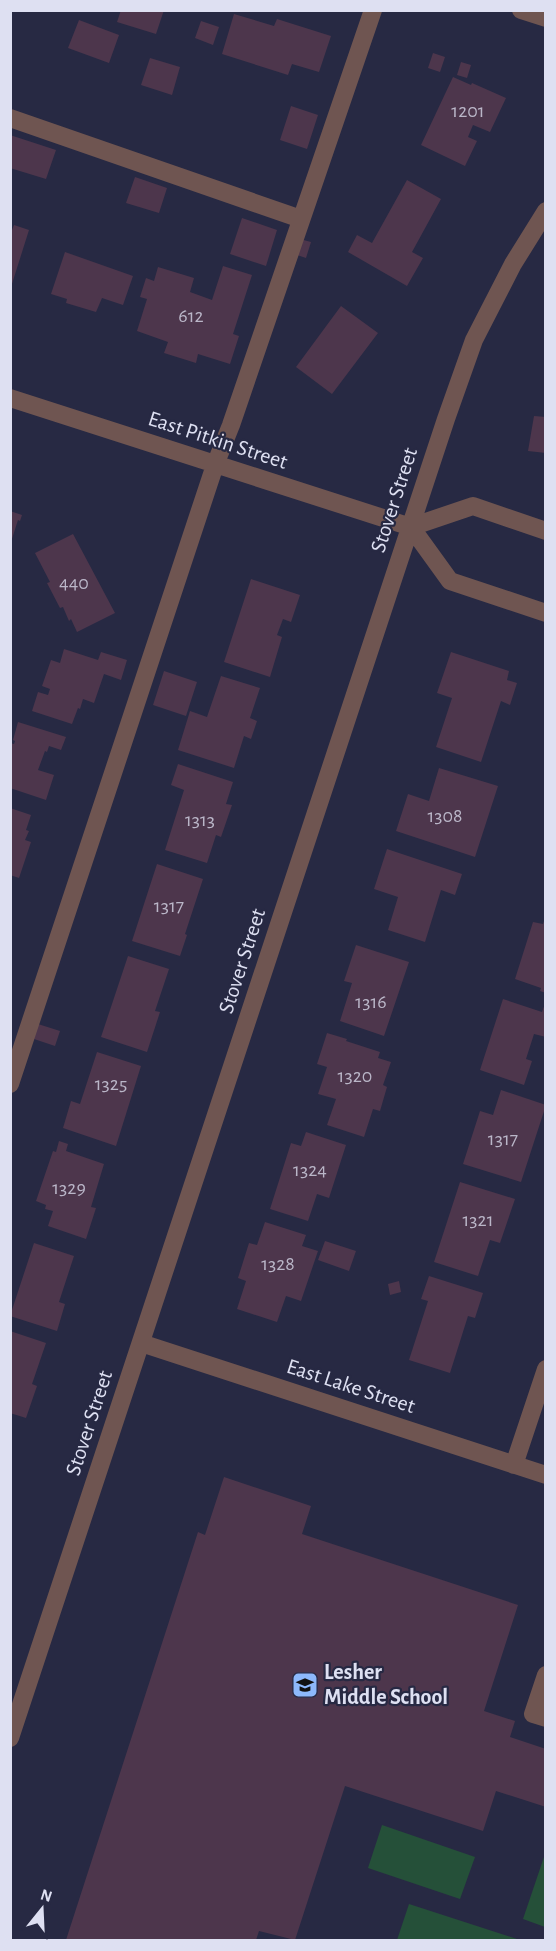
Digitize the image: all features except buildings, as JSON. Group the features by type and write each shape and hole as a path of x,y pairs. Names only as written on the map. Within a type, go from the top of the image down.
{"street":[{"path":"10,1084 215,465 231,426 373,10"},
{"path":"521,10 546,18"},
{"path":"10,118 301,219"},
{"name":"Stover Street","path":"10,1738 474,340 513,264 546,211"},
{"name":"East Pitkin Street","path":"10,398 411,527"},
{"path":"546,531 473,506 411,527 450,581 546,613"},
{"name":"East Lake Street","path":"141,1343 546,1475"},
{"path":"514,1465 546,1369"},
{"path":"546,1675 533,1714 546,1718"}],"green space":[{"path":"382,1825 475,1857 460,1899 368,1868"},
{"path":"545,1854 545,1927 523,1919"},
{"path":"409,1904 520,1940 397,1940"}],"place":[{"name":"Lesher Middle School","path":"305,1685"}]}
